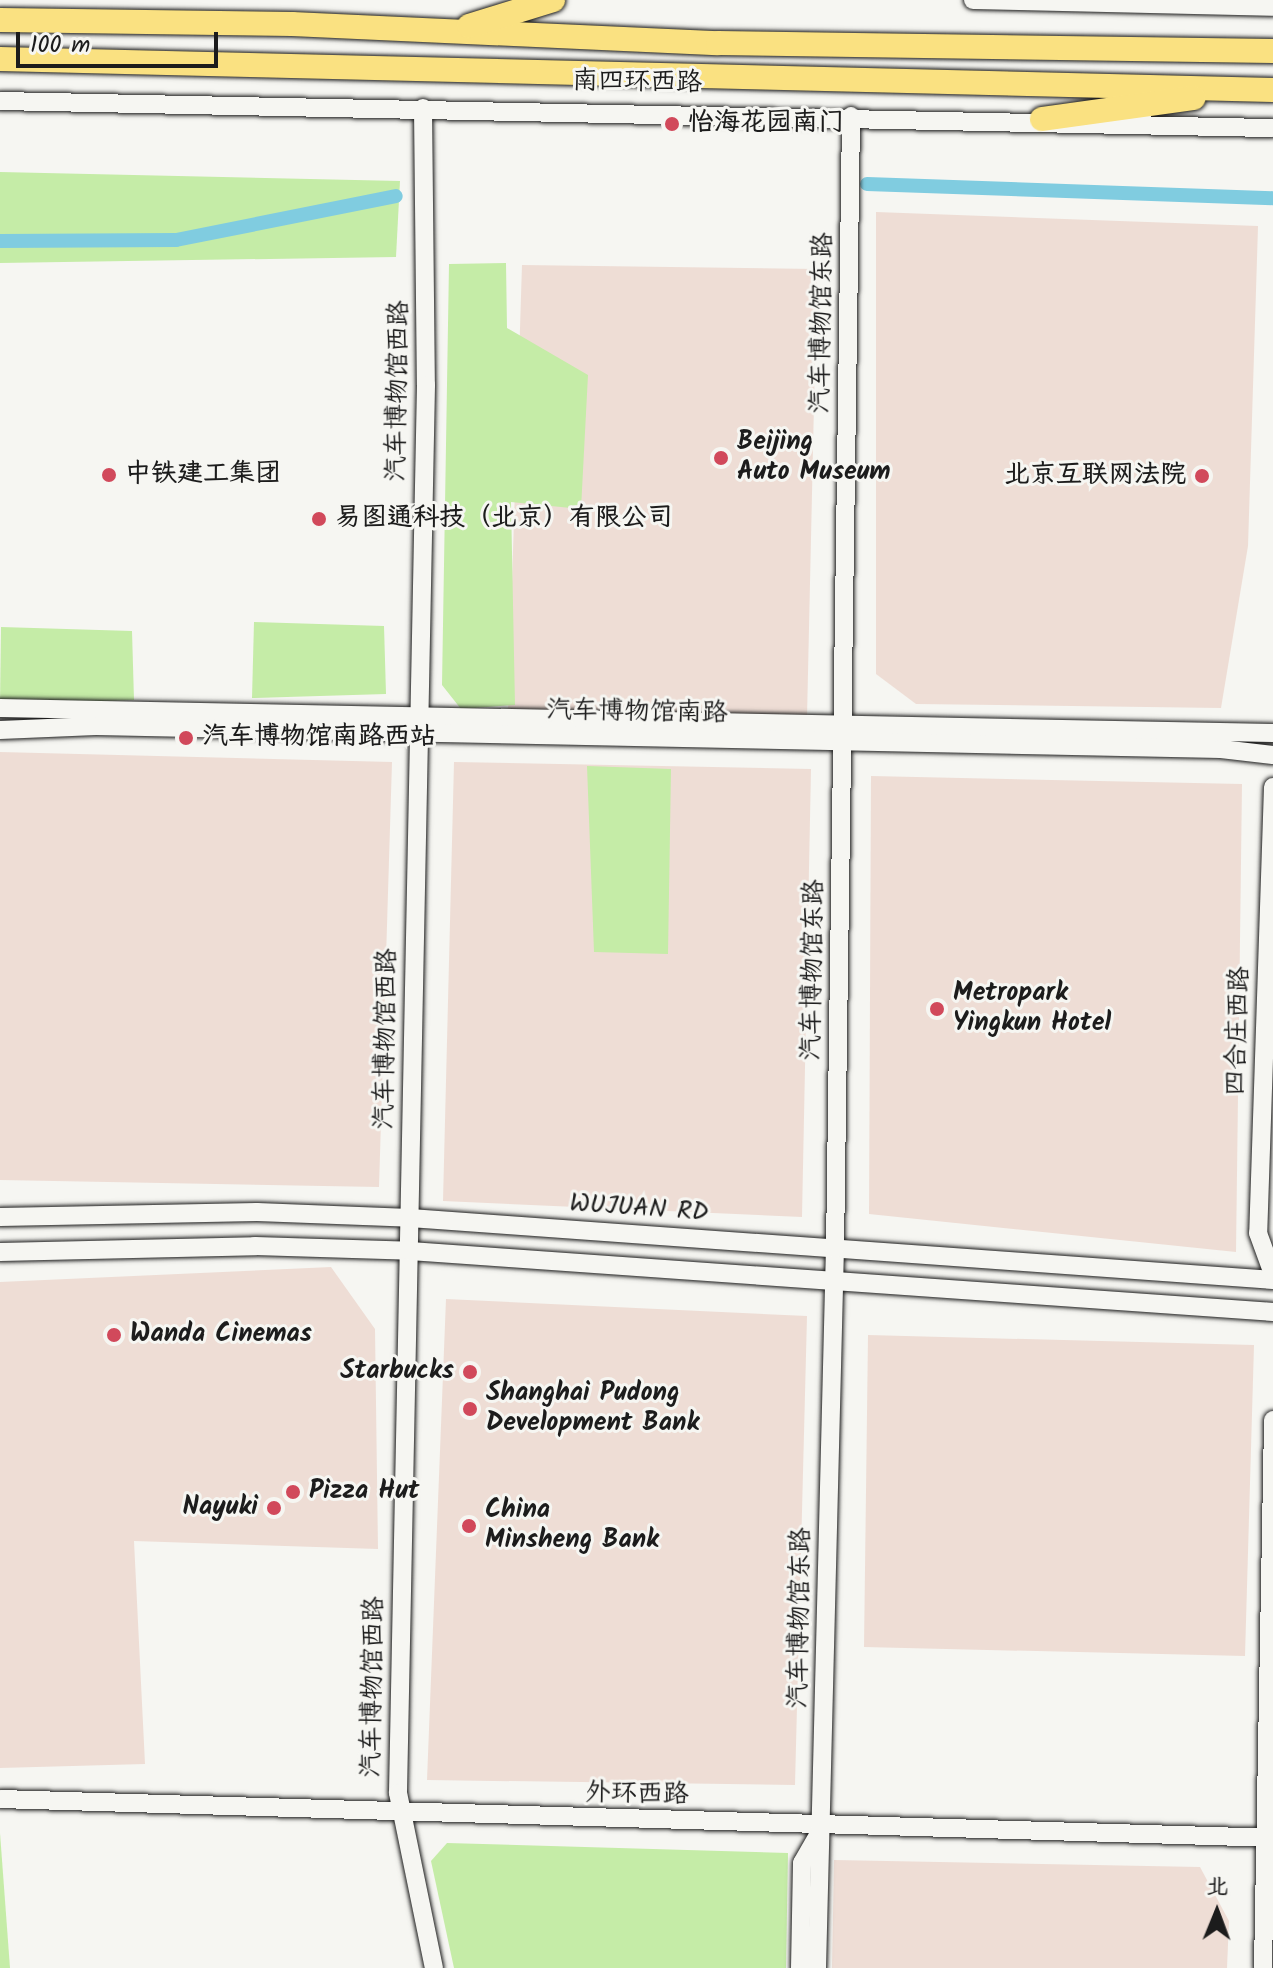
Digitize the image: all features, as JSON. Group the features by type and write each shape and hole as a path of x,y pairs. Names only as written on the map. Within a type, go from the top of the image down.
{"highway":[{"path":"451,31 553,0"},
{"name":"南四环西路","path":"0,20 292,24 577,36 1273,51"},
{"name":"南四环西路","path":"0,59 1273,90"},
{"path":"1042,119 1108,114 1244,89"}],"street":[{"path":"973,0 1273,7"},
{"name":"南四环西路","path":"0,101 1042,119 1273,128"},
{"name":"汽车博物馆西路","path":"423,108 426,385 398,1793 434,1968"},
{"name":"汽车博物馆东路","path":"817,1968 823,1826 845,724 851,116"},
{"name":"汽车博物馆南路","path":"0,708 1273,733"},
{"name":"汽车博物馆南路","path":"0,730 96,726 1221,749 1273,755"},
{"name":"四合庄西路","path":"1273,787 1258,1233 1273,1277"},
{"name":"WUJUAN RD","path":"0,1217 257,1212 410,1218 1273,1277"},
{"path":"0,1252 255,1246 410,1251 1273,1312"},
{"path":"1263,1968 1270,1838 1273,1420"},
{"name":"外环西路","path":"0,1799 402,1815 1270,1838"},
{"path":"800,1968 802,1863 823,1826"}],"shaded area":[{"path":"876,212 1258,226 1248,546 1221,708 916,704 876,674"},
{"path":"522,265 817,269 807,718 508,710"},
{"path":"0,752 392,762 379,1187 0,1180"},
{"path":"454,762 811,769 802,1217 443,1201"},
{"path":"871,776 1242,784 1236,1252 869,1214"},
{"path":"331,1267 375,1329 378,1549 134,1541 145,1764 0,1768 0,1282"},
{"path":"446,1299 807,1316 795,1785 427,1780"},
{"path":"868,1335 1254,1345 1245,1656 864,1647"},
{"path":"834,1860 1200,1867 1229,1921 1227,1968 832,1968"}],"green space":[{"path":"0,172 400,181 396,257 0,263"},
{"path":"506,263 507,328 588,375 581,509 511,502 515,705 461,709 442,685 449,264"},
{"path":"254,622 384,626 386,694 252,698"},
{"path":"1,627 132,631 134,700 0,704"},
{"path":"587,766 671,769 668,954 594,952"},
{"path":"0,1833 10,1968 0,1968"},
{"path":"447,1843 788,1853 786,1968 454,1968 431,1861"}],"waterway":[{"path":"867,184 1273,198"},
{"path":"0,241 176,240 396,196"}],"place":[{"name":"怡海花园南门","path":"672,124"},
{"name":"Beijing Auto Museum","path":"721,458"},
{"name":"中铁建工集团","path":"109,475"},
{"name":"北京互联网法院","path":"1202,476"},
{"name":"易图通科技（北京）有限公司","path":"319,519"},
{"name":"汽车博物馆南路西站","path":"186,738"},
{"name":"Metropark Yingkun Hotel","path":"937,1009"},
{"name":"Wanda Cinemas","path":"114,1335"},
{"name":"Starbucks","path":"470,1372"},
{"name":"Shanghai Pudong Development Bank","path":"470,1409"},
{"name":"Pizza Hut","path":"293,1492"},
{"name":"Nayuki","path":"274,1508"},
{"name":"China Minsheng Bank","path":"469,1526"}]}
